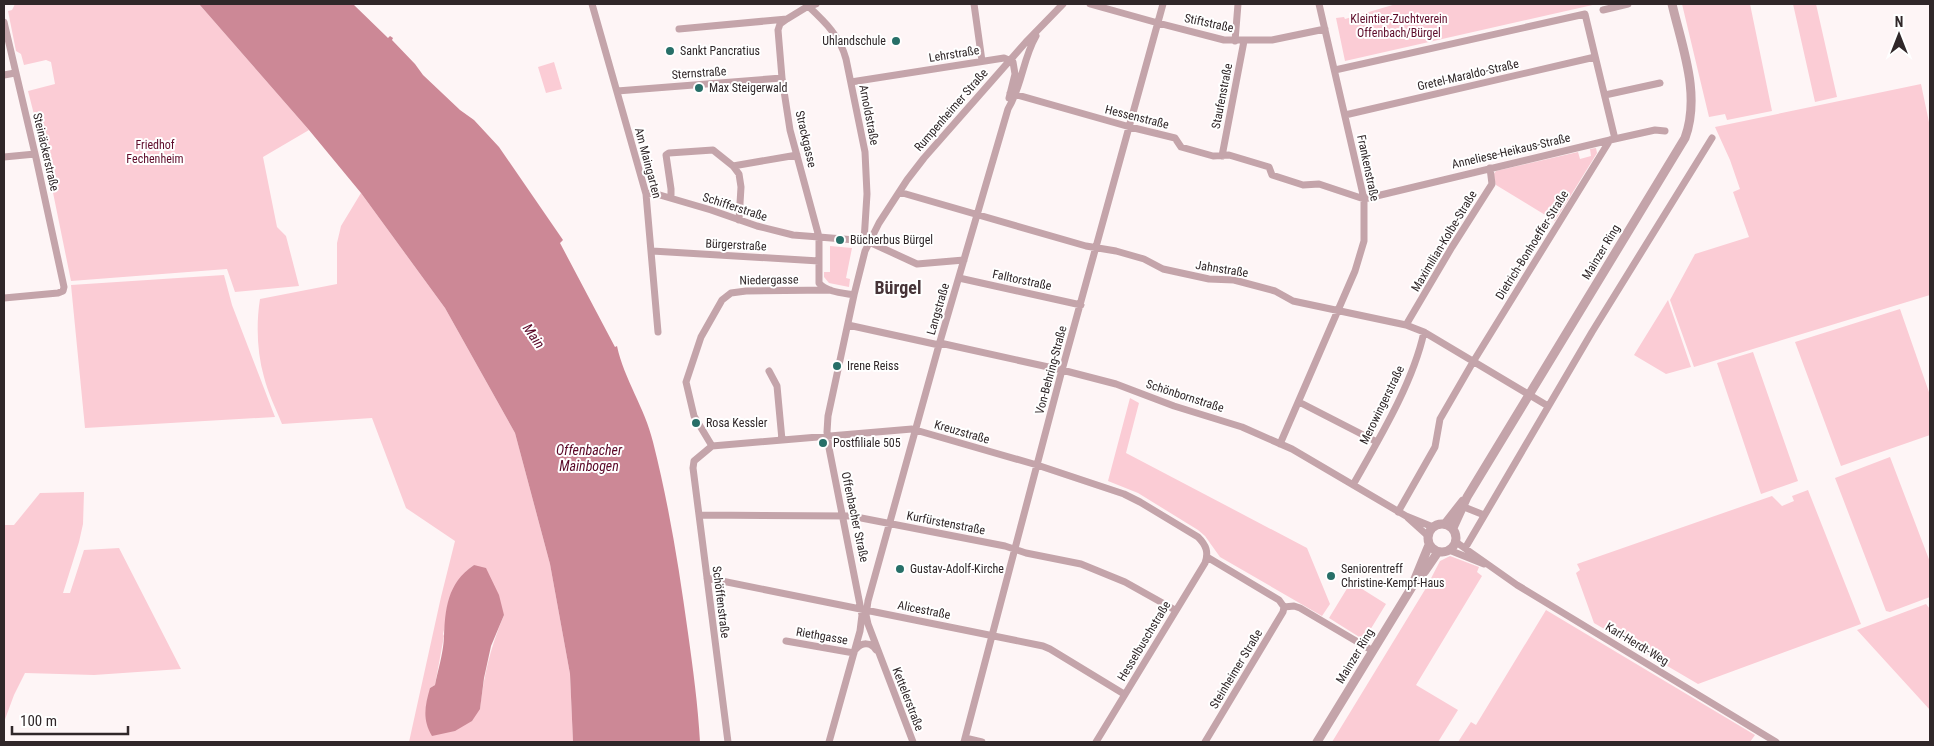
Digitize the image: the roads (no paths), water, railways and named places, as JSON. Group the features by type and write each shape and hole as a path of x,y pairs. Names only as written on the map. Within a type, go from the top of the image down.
{"street":[{"name":"Am Maingarten","path":"592,4 646,194 658,332"},
{"path":"679,29 788,19 806,6 816,4"},
{"path":"974,4 982,61"},
{"name":"Rumpenheimer Straße","path":"867,241 886,210 924,158 1010,60 1063,4"},
{"name":"Stiftstraße","path":"1090,4 1211,37 1235,41 1278,39 1325,29"},
{"name":"Von-Behring-Straße","path":"965,740 1062,370 1164,4"},
{"path":"1235,41 1238,4"},
{"name":"Frankenstraße","path":"1280,444 1357,266 1363,247 1365,227 1364,199 1319,4"},
{"path":"1603,10 1628,4"},
{"name":"Mainzer Ring","path":"1449,526 1458,506 1467,497 1685,138 1691,118 1691,90 1672,4"},
{"name":"Arnoldstraße","path":"806,6 830,28 844,50 865,152 867,241"},
{"path":"1335,70 1585,14 1605,95 1612,139"},
{"name":"Strackgasse","path":"788,19 780,24 778,30 782,78 790,130 819,237 819,283 823,288 830,290"},
{"name":"Langstraße","path":"864,610 1008,109 1032,43 1048,20"},
{"name":"Steinäckerstraße","path":"4,22 64,288 63,292 58,293 4,298"},
{"name":"Staufenstraße","path":"1222,156 1244,41"},
{"name":"Gretel-Maraldo-Straße","path":"1345,115 1595,57"},
{"name":"Lehrstraße","path":"851,82 982,61 1004,58 1010,60"},
{"path":"1010,60 1014,64 1015,69 1013,94"},
{"path":"4,75 15,73"},
{"name":"Sternstraße","path":"617,91 782,78"},
{"path":"1605,95 1660,83"},
{"name":"Hessenstraße","path":"1013,94 1175,138 1181,147 1213,156 1229,155 1269,167 1272,175 1303,185 1319,184 1364,199"},
{"name":"Anneliese-Heikaus-Straße","path":"1364,199 1612,139 1655,130 1664,131"},
{"path":"1467,544 1548,406 1712,138"},
{"name":"Dietrich-Bonhoeffer-Straße","path":"1398,512 1435,447 1440,419 1472,362 1612,139"},
{"path":"671,198 666,155 669,153 713,150 737,170 741,179 739,220"},
{"path":"4,157 35,154"},
{"path":"733,166 797,155"},
{"name":"Maximilian-Kolbe-Straße","path":"1406,325 1492,184 1490,168"},
{"name":"Jahnstraße","path":"899,192 1096,248 1144,259 1163,268 1209,279 1228,279 1278,292 1294,300 1406,325 1424,332 1548,406"},
{"name":"Schifferstraße","path":"646,194 653,193 671,198 785,233 867,241"},
{"path":"867,241 917,264 964,260"},
{"name":"Offenbacher Straße","path":"829,742 855,652 864,610 857,586 828,436 828,416 867,241"},
{"name":"Bürgerstraße","path":"652,251 819,261"},
{"name":"Falltorstraße","path":"958,278 1081,305"},
{"name":"Niedergasse","path":"712,446 695,419 686,382 700,337 722,300 731,293 746,290 830,290 854,295"},
{"name":"Schönbornstraße","path":"848,325 1062,370 1121,386 1188,411 1238,426 1280,444 1398,512 1433,526"},
{"name":"Merowingerstraße","path":"1353,485 1403,390 1420,348 1424,332"},
{"path":"770,371 777,386 782,440"},
{"path":"1299,402 1377,442"},
{"name":"Kreuzstraße","path":"712,446 908,429 916,430 1037,465 1134,498 1198,537 1207,554"},
{"name":"Schöffenstraße","path":"712,446 693,464 728,742"},
{"name":"Mainzer Ring","path":"1449,526 1464,507 1467,497"},
{"path":"1464,507 1484,515"},
{"name":"Kurfürstenstraße","path":"699,515 843,516 1004,546 1087,566 1125,582 1175,610"},
{"name":"Schönbornstraße","path":"1406,516 1429,540"},
{"path":"1433,526 1449,526 1455,532 1456,542 1449,550 1438,552 1429,540 1433,526"},
{"name":"Mainzer Ring","path":"1415,582 1429,540"},
{"name":"Karl-Herdt-Weg","path":"1456,542 1517,585 1776,742"},
{"name":"Karl-Herdt-Weg","path":"1449,550 1487,565"},
{"name":"Mainzer Ring","path":"1317,742 1415,582 1438,552"},
{"path":"1207,554 1279,600 1284,607 1294,606 1300,608 1373,651"},
{"name":"Hesselbuschstraße","path":"1096,742 1207,554"},
{"name":"Alicestraße","path":"707,578 1046,647 1124,694"},
{"path":"857,586 861,590 866,590 872,583"},
{"name":"Steinheimer Straße","path":"1205,742 1278,621 1284,607"},
{"name":"Kettelerstraße","path":"864,610 913,742"},
{"name":"Riethgasse","path":"786,641 855,652"},
{"name":"Kettelerstraße","path":"855,652 862,645 871,644 883,663"},
{"path":"965,740 982,742"}],"water":[{"path":"199,4 353,4 388,38 390,36 393,38 392,40 423,75 460,110 474,120 499,147 563,240 560,243 615,347 617,346 624,370 645,417 653,442 669,513 681,585 695,687 700,742 573,742 570,674 550,564 515,433 445,308 361,193 309,130"},
{"path":"474,565 486,568 499,595 504,615 491,646 480,709 472,721 455,731 432,736 427,724 426,707 430,688 435,685 440,662 449,598 458,580"}],"place":[{"name":"Uhlandschule","path":"896,41"},
{"name":"Sankt Pancratius","path":"670,51"},
{"name":"Max Steigerwald","path":"699,88"},
{"name":"Bücherbus Bürgel","path":"840,240"},
{"name":"Irene Reiss","path":"837,366"},
{"name":"Rosa Kessler","path":"696,423"},
{"name":"Postfiliale 505","path":"823,443"},
{"name":"Gustav-Adolf-Kirche","path":"900,569"},
{"name":"Seniorentreff Christine-Kempf-Haus","path":"1331,576"}],"district":[{"name":"Bürgel","path":"898,288"}],"park label":[{"name":"Kleintier-Zuchtverein Offenbach/Bürgel","path":"1399,26"},
{"name":"Friedhof Fechenheim","path":"155,152"}],"water label":[{"name":"Main","path":"534,336"},
{"name":"Offenbacher Mainbogen","path":"589,458"}]}
